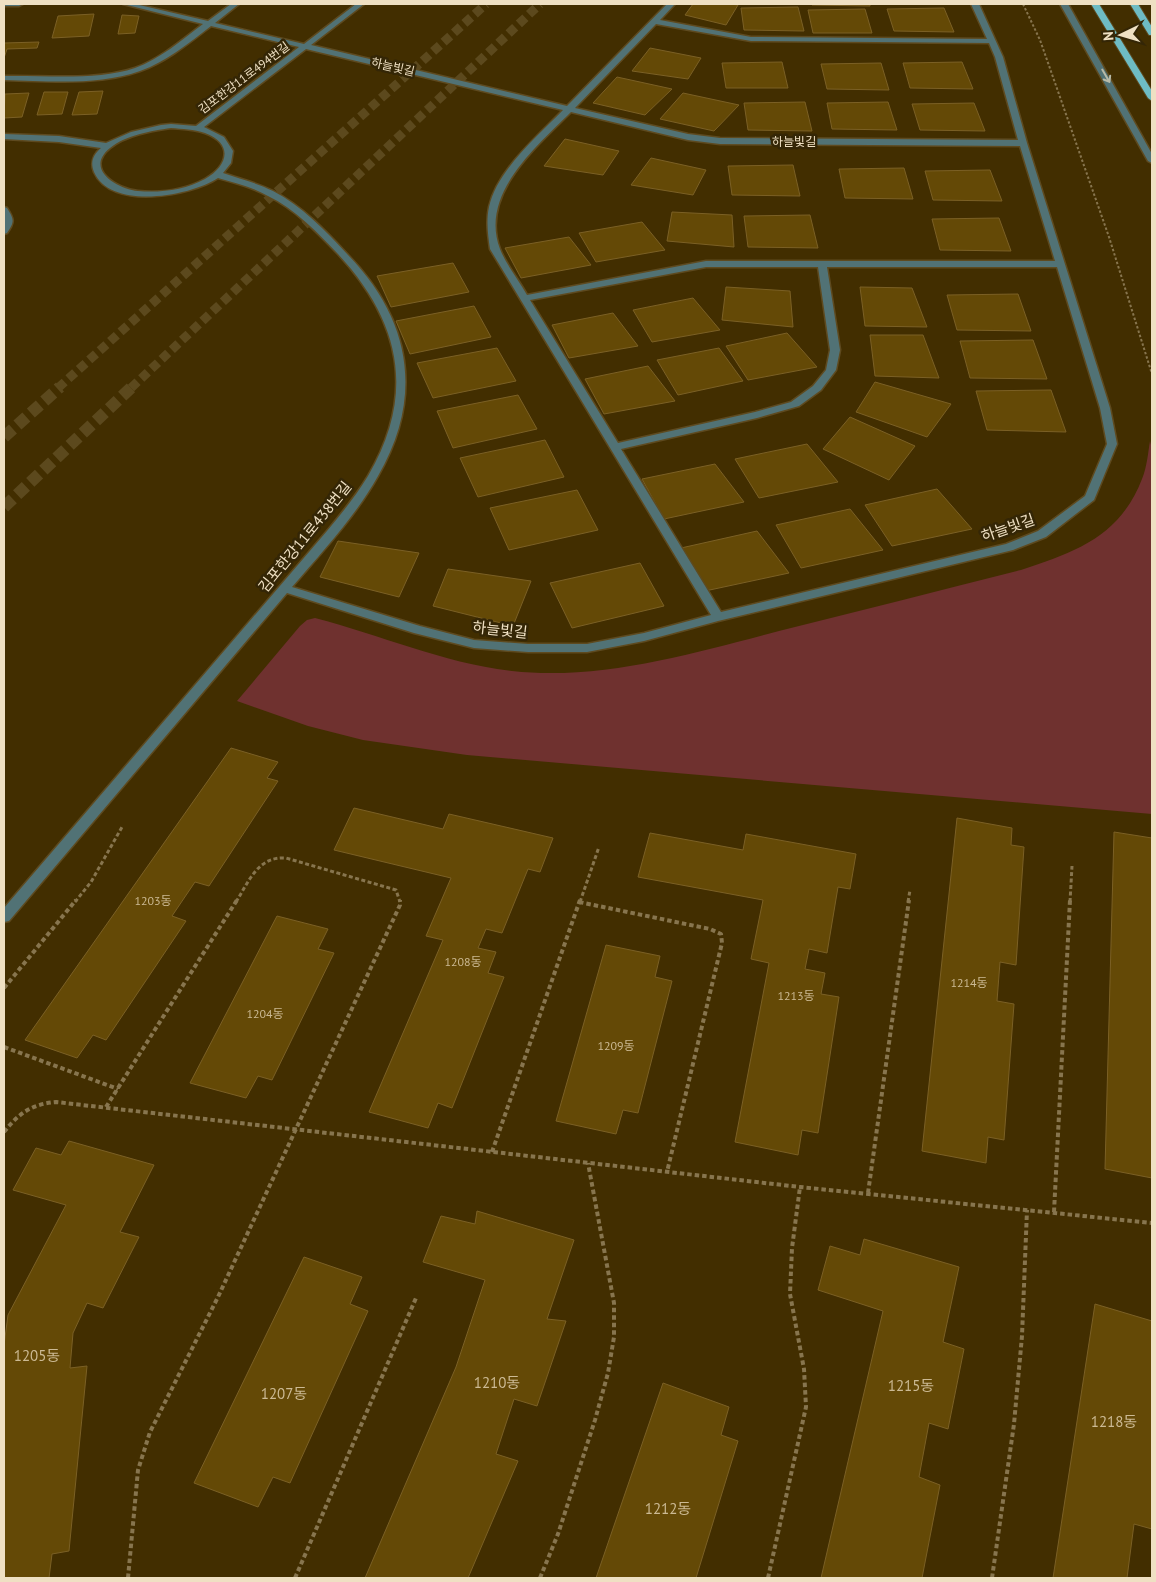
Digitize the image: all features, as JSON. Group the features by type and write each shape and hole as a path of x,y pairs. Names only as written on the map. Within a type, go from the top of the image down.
{"highway":[{"path":"1095,4 1152,98"},
{"path":"1134,4 1152,33"}],"street":[{"path":"4,4 19,4"},
{"name":"김포한강11로494번길","path":"127,4 305,46"},
{"path":"4,78 127,73 155,62 235,4"},
{"name":"김포한강11로494번길","path":"197,128 360,4"},
{"path":"671,4 522,157 509,174 492,211 495,249 718,617"},
{"name":"하늘빛길","path":"284,588 418,630 474,644 528,648 587,648 644,637 718,617 1009,547 1042,534 1090,498 1112,444 1106,408 1022,143 993,41 975,4"},
{"path":"1064,4 1152,161"},
{"path":"655,21 751,39 993,41"},
{"name":"하늘빛길","path":"305,46 688,137 720,141 1022,143"},
{"path":"171,126 197,128 211,132 224,141 230,151 228,163 219,174 205,183 187,190 146,194 127,191 112,186 102,177 97,166 100,154 107,146 128,134 148,128 171,126"},
{"path":"4,137 59,139 107,146"},
{"name":"김포한강11로438번길","path":"4,917 331,534 376,469 392,428 400,398 402,374 400,352 392,323 376,293 355,264 284,201 254,186 219,174"},
{"path":"4,210 10,218 9,224 4,231"},
{"path":"614,447 757,415 795,404 817,388 831,370 835,350 822,263"},
{"path":"525,298 706,264 1060,264"}],"path":[{"path":"1023,4 1040,40 1109,237 1152,374"},
{"path":"4,988 91,882 124,822"},
{"path":"492,1152 599,847"},
{"path":"106,1107 258,867 266,859 274,857 286,858 396,890 400,897 400,905 218,1298 150,1432 138,1470 128,1578"},
{"path":"1054,1212 1072,866"},
{"path":"868,1193 910,890"},
{"path":"579,902 710,929 721,934 722,943 667,1172"},
{"path":"4,1047 118,1089"},
{"path":"4,1132 17,1114 36,1104 56,1102 800,1187 1152,1222"},
{"path":"540,1578 558,1534 594,1420 608,1373 614,1338 614,1303 588,1163"},
{"path":"768,1578 806,1407 808,1386 792,1310 790,1291 790,1270 800,1187"},
{"path":"992,1578 1014,1424 1022,1336 1027,1210"},
{"path":"295,1578 416,1298"}],"shaded area":[{"path":"1150,441 1152,449 1152,814 467,755 363,740 308,726 237,701 300,626 307,620 315,618 461,662 512,671 579,672 613,669 681,656 1021,570 1078,548 1109,528 1122,515 1133,499 1144,474"}],"building":[{"path":"693,4 738,5 726,25 685,15"},
{"path":"870,4 870,6 812,5"},
{"path":"798,7 804,31 744,30 741,8"},
{"path":"944,8 954,32 894,31 887,9"},
{"path":"865,9 872,33 813,33 808,10"},
{"path":"94,14 89,36 52,38 58,16"},
{"path":"122,15 139,16 135,33 118,34"},
{"path":"39,42 37,48 7,49 4,58 4,43"},
{"path":"650,48 701,58 688,79 632,71"},
{"path":"782,62 788,88 726,88 722,63"},
{"path":"962,62 973,89 910,88 903,63"},
{"path":"881,63 889,90 827,89 821,64"},
{"path":"617,77 672,89 645,115 593,103"},
{"path":"103,91 97,114 72,115 79,92"},
{"path":"44,92 68,92 62,114 37,115"},
{"path":"29,93 22,117 4,118 5,94"},
{"path":"683,93 739,105 714,131 660,119"},
{"path":"805,102 812,131 748,130 744,103"},
{"path":"888,102 897,130 832,129 827,103"},
{"path":"974,103 985,131 920,130 912,104"},
{"path":"565,139 619,151 603,175 544,166"},
{"path":"651,158 706,170 693,195 631,185"},
{"path":"793,165 800,196 732,195 728,166"},
{"path":"904,168 913,199 845,198 839,169"},
{"path":"990,170 1002,201 933,200 925,171"},
{"path":"672,212 732,215 734,247 667,241"},
{"path":"810,215 818,248 748,247 744,216"},
{"path":"999,218 1011,251 940,250 932,219"},
{"path":"642,222 665,250 596,262 579,233"},
{"path":"569,237 591,265 521,278 505,248"},
{"path":"453,263 469,292 391,307 377,276"},
{"path":"726,287 790,291 793,327 722,320"},
{"path":"860,287 912,288 927,327 865,326"},
{"path":"1018,294 1031,331 957,330 947,295"},
{"path":"693,298 720,330 652,342 633,310"},
{"path":"474,306 491,337 410,354 396,321"},
{"path":"613,313 638,346 569,358 552,325"},
{"path":"787,333 817,367 748,380 726,346"},
{"path":"870,335 923,335 939,378 875,376"},
{"path":"1033,340 1047,379 970,378 960,341"},
{"path":"497,348 516,381 433,398 417,363"},
{"path":"719,348 743,381 678,395 657,360"},
{"path":"648,366 675,401 604,414 585,379"},
{"path":"875,382 951,404 927,437 856,412"},
{"path":"1051,390 1066,432 987,430 976,391"},
{"path":"518,395 537,429 453,448 437,411"},
{"path":"850,417 915,446 889,480 823,449"},
{"path":"545,440 564,477 478,497 460,458"},
{"path":"807,444 838,482 759,498 735,459"},
{"path":"715,464 744,502 664,519 642,479"},
{"path":"937,489 972,529 892,546 865,505"},
{"path":"577,490 598,530 509,550 490,508"},
{"path":"850,509 883,550 801,568 776,525"},
{"path":"757,531 789,573 705,591 681,548"},
{"path":"338,541 419,553 399,597 320,577"},
{"path":"640,563 664,606 572,628 550,583"},
{"path":"448,569 531,581 513,626 433,606"},
{"path":"231,748 278,762 267,778 278,781 209,886 195,882 172,916 186,921 106,1040 93,1035 77,1058 25,1040"},
{"path":"354,808 443,829 449,814 553,838 540,872 528,869 502,933 486,929 478,948 496,952 488,973 504,977 452,1108 438,1103 428,1128 369,1112 443,940 426,936 451,878 334,850"},
{"path":"957,818 1012,828 1011,845 1024,847 1016,965 1000,962 997,1001 1014,1004 1004,1140 988,1137 986,1163 922,1151"},
{"path":"1114,832 1152,838 1152,1178 1105,1169"},
{"path":"650,833 743,850 746,834 856,854 850,889 838,887 827,953 809,949 805,969 825,973 821,994 839,997 818,1133 802,1130 798,1155 735,1142 769,963 751,959 763,900 638,877"},
{"path":"277,916 328,929 318,949 334,953 272,1080 258,1076 246,1098 190,1083"},
{"path":"606,945 660,956 655,977 672,981 638,1113 623,1110 616,1134 556,1121"},
{"path":"69,1141 154,1165 120,1232 139,1237 103,1308 87,1303 73,1333 70,1368 87,1366 69,1551 52,1554 49,1578 4,1578 4,1345 8,1315 66,1205 13,1190 36,1148 61,1155"},
{"path":"477,1211 574,1240 547,1319 566,1321 537,1406 514,1399 496,1454 518,1461 468,1578 365,1578 456,1367 485,1280 423,1262 441,1216 475,1224"},
{"path":"864,1239 959,1267 943,1342 964,1349 948,1429 929,1423 919,1477 940,1485 922,1578 821,1578 883,1311 818,1290 830,1246 860,1255"},
{"path":"304,1257 362,1277 350,1304 368,1311 290,1483 273,1477 258,1507 194,1483"},
{"path":"1095,1304 1152,1321 1152,1529 1134,1524 1127,1578 1053,1578"},
{"path":"663,1383 729,1407 721,1435 738,1441 696,1578 596,1578"}],"tunnel":[{"path":"58,388 486,4"},
{"path":"131,388 540,4"},
{"path":"4,437 60,387"},
{"path":"4,507 132,387"}]}
